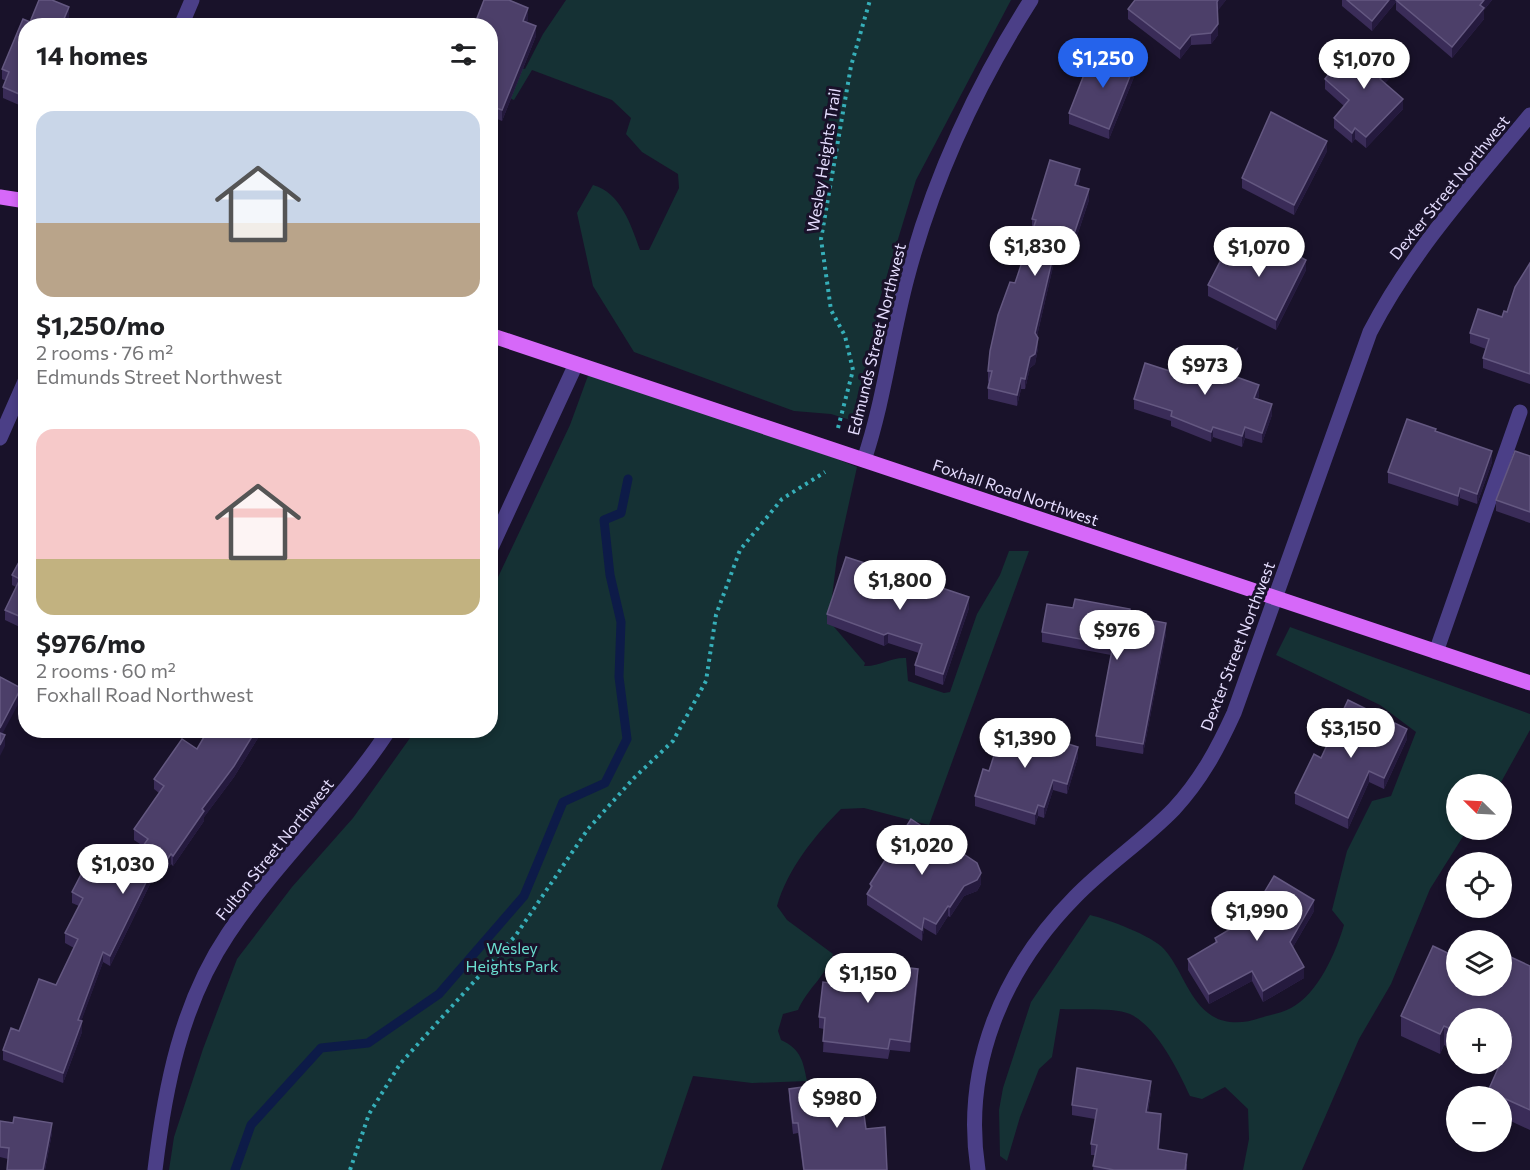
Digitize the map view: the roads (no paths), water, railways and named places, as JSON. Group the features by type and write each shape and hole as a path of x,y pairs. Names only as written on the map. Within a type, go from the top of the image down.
{"main road":[{"path":"0,197 18,200"},
{"name":"Foxhall Road Northwest","path":"498,338 1530,683"}],"street":[{"path":"184,18 192,0"},
{"name":"Edmunds Street Northwest","path":"864,460 877,418 907,277 936,188 980,90 1031,0"},
{"name":"Dexter Street Northwest","path":"978,1170 975,1142 977,1089 987,1043 1006,988 1028,953 1075,897 1168,814 1205,769 1234,713 1353,376 1391,291 1419,249 1530,115"},
{"path":"498,533 576,363"},
{"path":"0,438 18,398"},
{"path":"1436,652 1520,412"},
{"name":"Fulton Street Northwest","path":"155,1170 161,1116 172,1064 195,996 207,970 244,911 341,795 383,738"}],"waterway":[{"path":"235,1170 251,1125 321,1048 368,1043 439,994 524,896 563,802 605,783 627,739 619,677 621,622 610,575 604,520 621,513 628,479"}],"park label":[{"name":"Wesley Heights Park","path":"512,956"}]}
